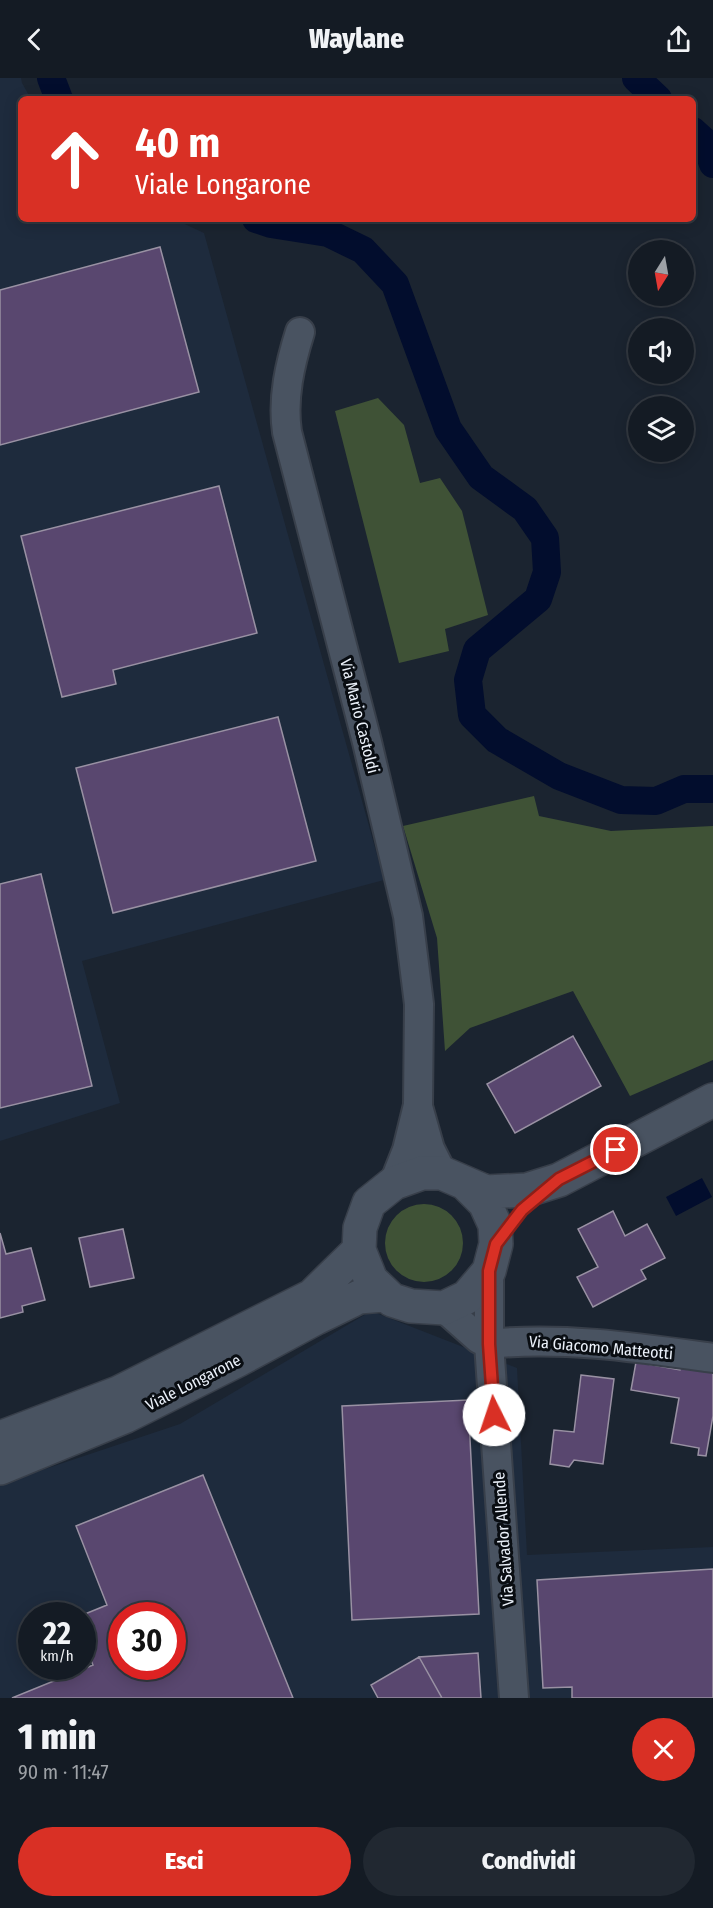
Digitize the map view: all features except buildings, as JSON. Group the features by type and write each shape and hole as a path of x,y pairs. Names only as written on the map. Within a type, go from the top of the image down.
{"main road":[{"path":"559,1179 522,1210 467,1297 444,1308 411,1306 384,1295 371,1280 359,1250 360,1228 369,1203 394,1183 422,1173 454,1178 486,1192 527,1190 559,1179 713,1100"},
{"path":"454,1178 485,1203 490,1212 495,1226 493,1258"},
{"name":"Viale Longarone","path":"0,1438 118,1393 312,1296 359,1250"},
{"name":"Viale Longarone","path":"0,1468 126,1416 359,1297 384,1295"}],"street":[{"name":"Via Mario Castoldi","path":"300,332 292,355 284,416 367,742 408,916 419,1004 418,1105 424,1134 454,1178"},
{"name":"Via Mario Castoldi","path":"394,1183 407,1150 418,1105"},
{"name":"Via Salvador Allende","path":"493,1258 489,1344 514,1698"},
{"path":"444,1308 479,1339 489,1344"},
{"name":"Via Giacomo Matteotti","path":"489,1344 527,1341 618,1346 713,1358"}],"shaded area":[{"path":"0,78 21,78 29,96 18,96 18,222 180,222 204,233 384,880 82,961 120,1103 0,1141"},
{"path":"371,1311 517,1368 527,1555 713,1547 713,1698 0,1698 0,1484 180,1424"}],"green space":[{"path":"378,398 404,425 420,483 440,478 462,511 488,615 445,629 449,651 399,663 335,411"},
{"path":"534,796 539,816 611,831 713,826 713,1060 630,1096 573,991 470,1028 445,1051 437,938 403,826"},
{"path":"424,1204 439,1207 451,1216 460,1228 463,1243 460,1258 451,1270 439,1279 424,1282 409,1279 397,1270 388,1258 385,1243 388,1228 397,1216 409,1207"}],"water":[{"path":"702,1178 712,1197 676,1216 666,1197"}],"waterway":[{"path":"51,78 58,96"},
{"path":"636,78 655,96"},
{"path":"696,134 705,142 713,164"},
{"path":"265,222 328,233 363,250 395,284 448,429 481,477 525,509 545,538 547,572 538,599 477,650 468,680 472,715 497,740 559,776 621,800 656,801 684,789 713,789"}],"route":[{"path":"494,1415 489,1344 489,1271 496,1244 522,1210 559,1179 616,1150"}]}
